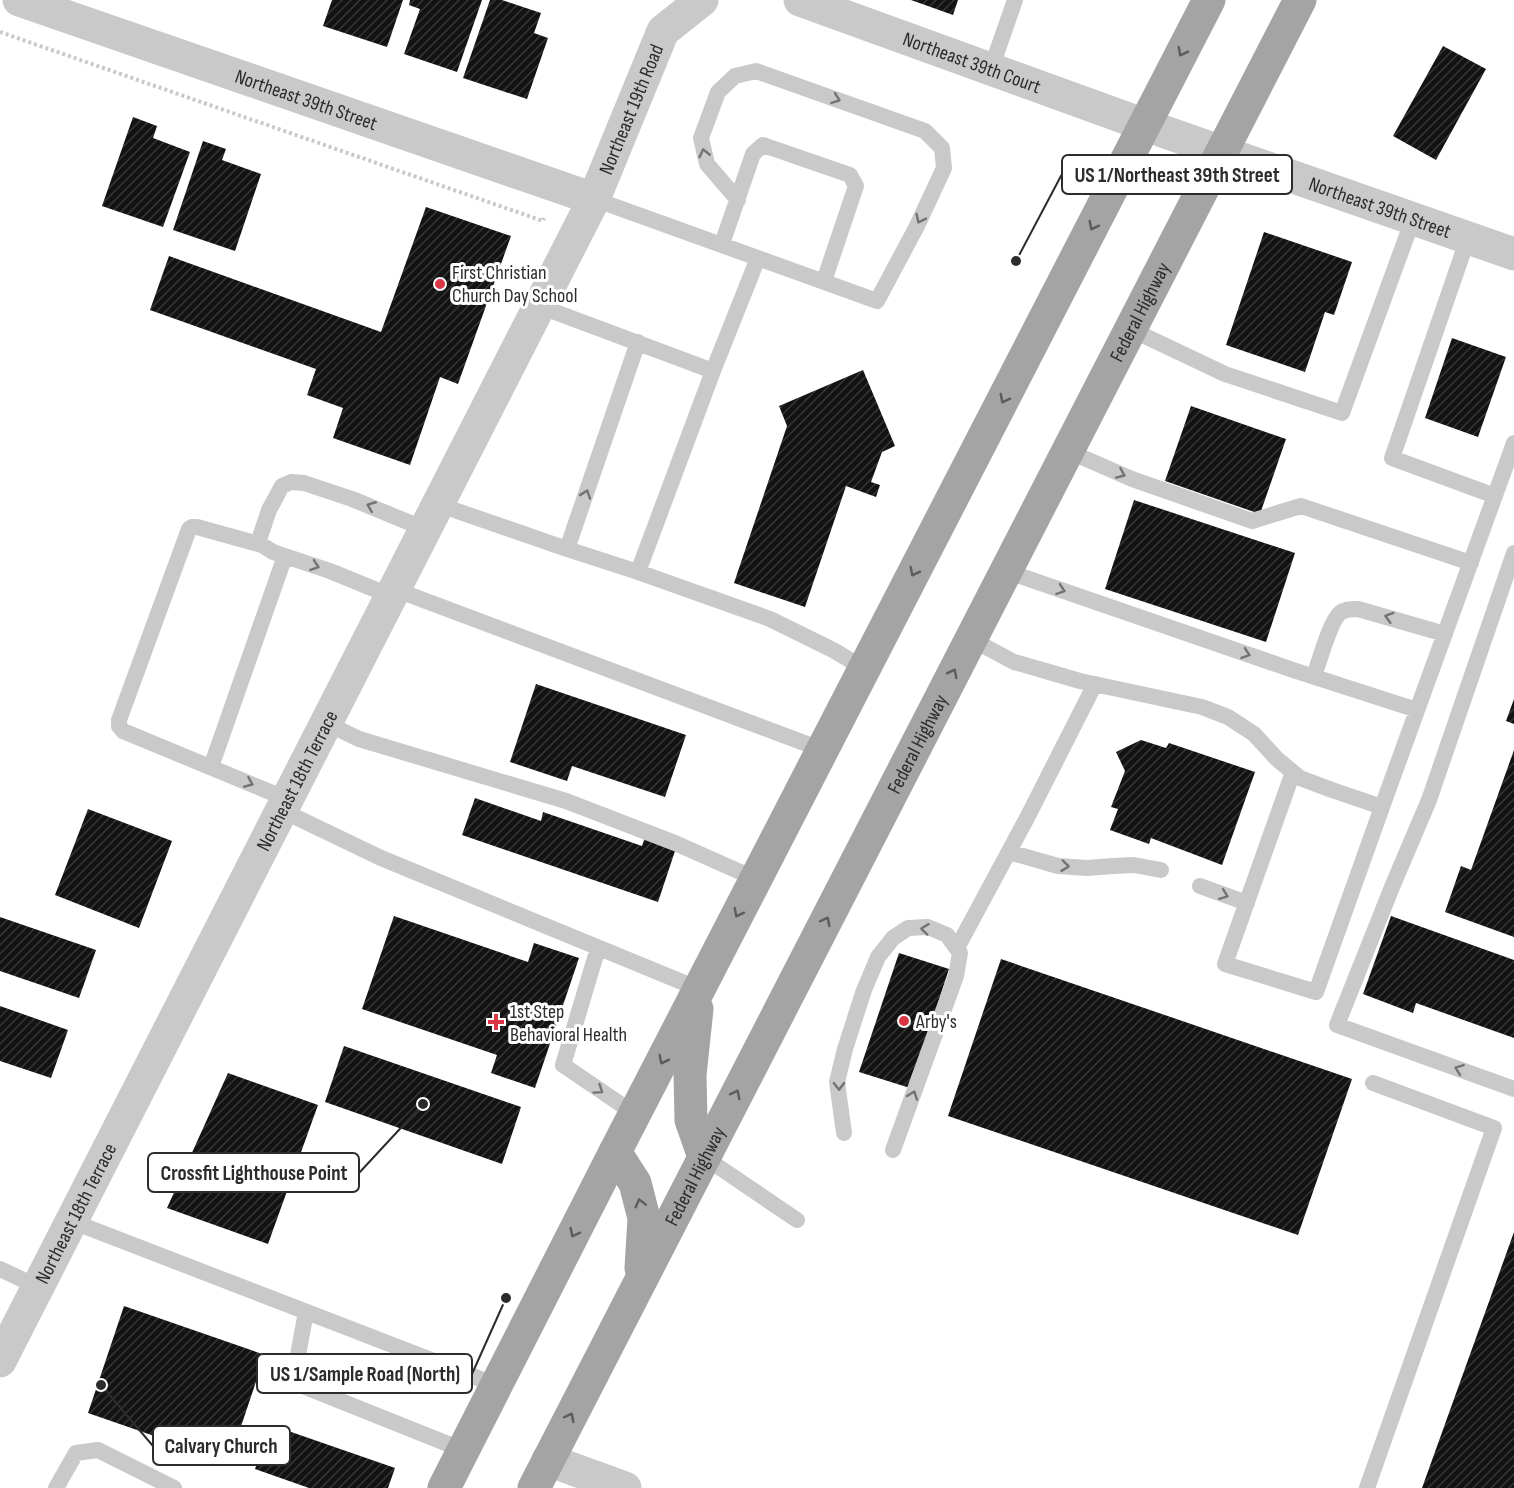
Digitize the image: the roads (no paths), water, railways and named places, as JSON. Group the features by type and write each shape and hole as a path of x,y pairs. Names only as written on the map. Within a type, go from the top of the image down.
{"main road":[{"path":"444,1488 1209,0"},
{"name":"Federal Highway","path":"541,1474 1300,0"},
{"path":"699,989 690,1075 691,1120 704,1157"},
{"path":"615,1152 635,1183 644,1218 640,1282"}],"street":[{"name":"Northeast 39th Street","path":"19,0 594,199"},
{"name":"Northeast 19th Road","path":"594,199 663,31 702,0"},
{"name":"Northeast 39th Court","path":"815,3 1145,125"},
{"name":"Northeast 39th Street","path":"1145,125 1514,254"},
{"name":"Northeast 18th Terrace","path":"2,1351 38,1287 594,199"},
{"path":"541,1474 625,1488"}],"lane":[{"path":"991,69 1015,0"},
{"path":"594,199 877,301 917,226 944,168 942,148 926,131 756,71 735,76 718,92 701,138 707,164 738,200"},
{"path":"722,244 753,154 763,145 850,175 856,186 824,281"},
{"path":"1131,329 1225,374 1342,413 1413,219"},
{"path":"1468,238 1392,458 1495,496"},
{"path":"638,572 758,258"},
{"path":"539,306 713,371"},
{"path":"567,549 638,342"},
{"path":"1293,772 1225,964 1316,992 1514,444"},
{"path":"1068,451 1132,479 1252,521 1301,506 1471,563"},
{"path":"262,545 259,540 269,510 282,486 291,482 304,483 352,498 567,549 638,572 770,619 865,669"},
{"path":"699,989 381,858 284,804 211,767 123,731 119,726 119,720 189,529 197,527 262,545 273,552 823,750"},
{"path":"1514,553 1429,800 1337,1025 1514,1089"},
{"path":"211,767 285,556"},
{"path":"1006,571 1417,711"},
{"path":"1314,676 1332,624 1337,615 1346,610 1358,609 1445,634"},
{"path":"971,639 1014,662 1080,681 1202,707 1228,717 1254,734 1277,759 1300,778 1382,807"},
{"path":"957,948 1095,684"},
{"path":"326,723 359,739 566,801 675,843 756,879"},
{"path":"1009,852 1058,866 1087,868 1134,865 1161,870"},
{"path":"1200,886 1247,903"},
{"path":"844,1133 837,1082 864,990 878,957 893,938 908,928 928,927 947,935 960,953 956,976 893,1150"},
{"path":"598,948 563,1065 635,1114"},
{"path":"1367,1488 1494,1128 1373,1083"},
{"path":"704,1157 797,1220"},
{"path":"71,1221 496,1385"},
{"path":"0,1269 38,1287"},
{"path":"306,1312 293,1382 463,1450"},
{"path":"56,1488 76,1453 98,1450 174,1488"}],"place":[{"name":"US 1/Northeast 39th Street","path":"1016,261"},
{"name":"First Christian Church Day School","path":"440,284"},
{"name":"Arby's","path":"904,1021"},
{"name":"1st Step Behavioral Health","path":"496,1022"},
{"name":"Crossfit Lighthouse Point","path":"423,1104"},
{"name":"US 1/Sample Road (North)","path":"506,1298"},
{"name":"Calvary Church","path":"101,1385"}]}
